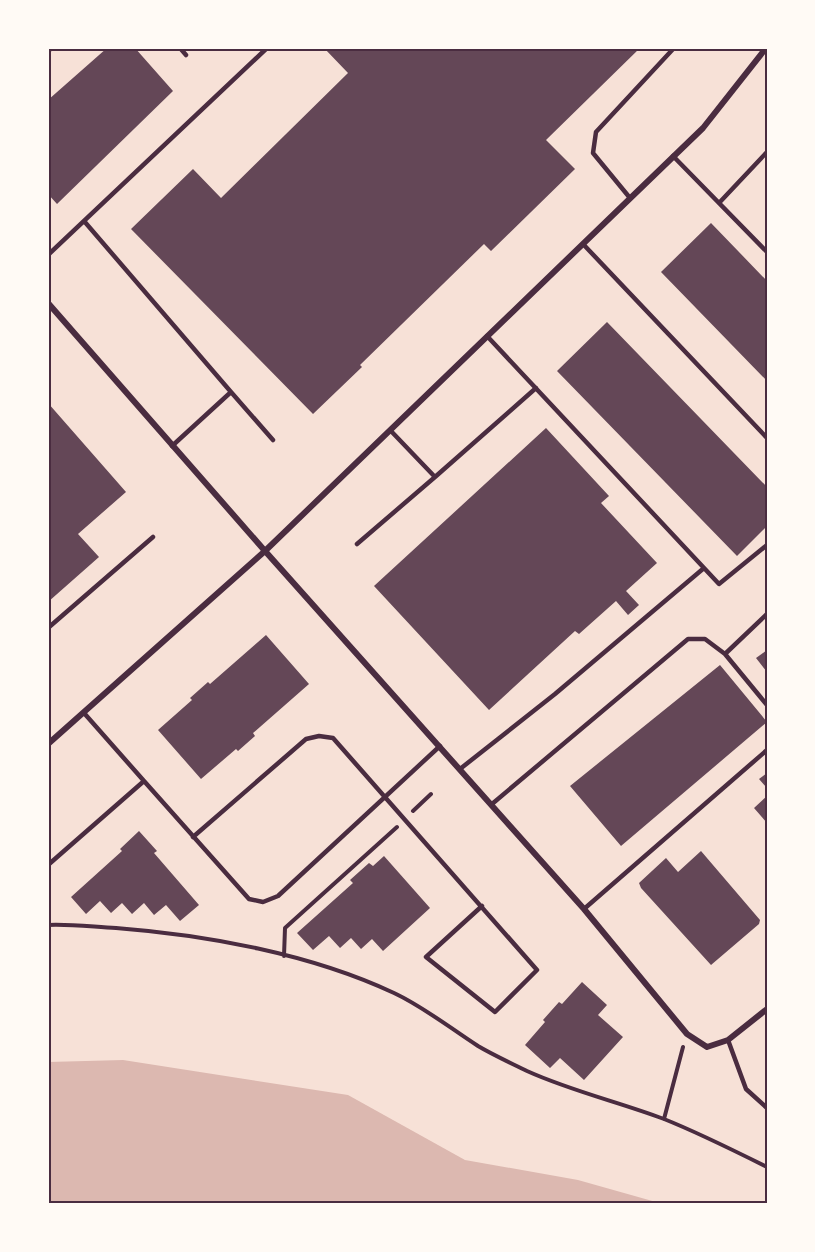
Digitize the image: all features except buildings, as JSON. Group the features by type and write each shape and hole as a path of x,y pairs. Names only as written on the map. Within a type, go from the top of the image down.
{"street":[{"path":"48,744 265,552 703,128 766,48"},
{"path":"48,303 265,552 584,909 687,1034 707,1047 728,1040 767,1009"}],"lane":[{"path":"48,51 51,48"},
{"path":"180,48 186,55"},
{"path":"48,255 267,48"},
{"path":"630,198 593,153 596,132 674,48"},
{"path":"719,202 767,152"},
{"path":"673,156 767,252"},
{"path":"84,221 273,440"},
{"path":"583,244 767,438"},
{"path":"488,336 719,584 767,546"},
{"path":"357,544 536,388"},
{"path":"172,446 231,392"},
{"path":"390,430 435,477"},
{"path":"48,628 153,537"},
{"path":"460,769 704,568"},
{"path":"725,654 767,614"},
{"path":"492,804 688,639 705,639 725,654 767,705"},
{"path":"84,713 249,899 263,902 278,896 440,746"},
{"path":"193,837 306,740 320,736 333,738 482,906 537,970 495,1012 426,957 482,906"},
{"path":"584,909 767,750"},
{"path":"48,865 144,781"},
{"path":"728,1040 746,1089 767,1108"}],"path":[{"path":"284,956 285,928 431,794"},
{"path":"48,925 149,931 196,937 284,956 347,974 394,993 435,1016 480,1047 528,1071 570,1088 664,1119 712,1139 767,1167"},
{"path":"664,1119 687,1034"}],"shaded area":[{"path":"123,1060 348,1095 465,1160 578,1180 663,1204 48,1204 48,1062"}]}
